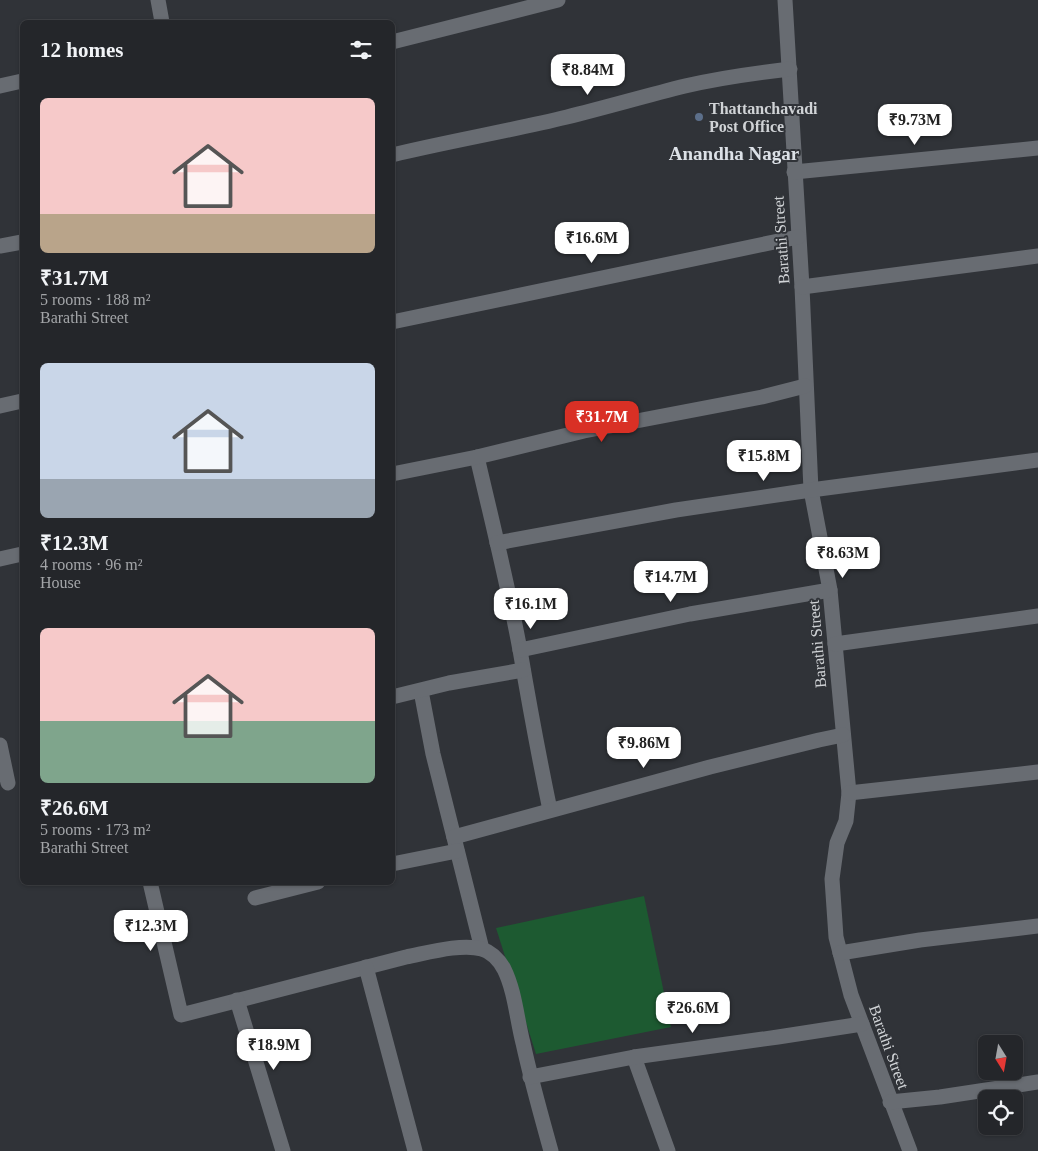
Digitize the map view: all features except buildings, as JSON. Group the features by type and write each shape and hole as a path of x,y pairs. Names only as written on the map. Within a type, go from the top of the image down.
{"street":[{"path":"158,0 162,20"},
{"path":"395,41 557,0"},
{"name":"Barathi Street","path":"787,0 811,490 830,590 849,793 846,821 837,843 832,879 836,936 851,995 910,1151"},
{"path":"395,154 509,131 686,86 737,76 790,69"},
{"path":"0,86 20,81"},
{"path":"794,172 1038,148"},
{"path":"395,321 798,237"},
{"path":"0,246 20,242"},
{"path":"802,287 1038,256"},
{"path":"395,473 477,457 584,431 762,397 805,386"},
{"path":"0,406 20,401"},
{"path":"477,457 520,650 532,725 550,810"},
{"path":"497,543 676,510 1038,460"},
{"path":"0,559 20,554"},
{"path":"520,650 690,614 830,590"},
{"path":"835,644 1038,616"},
{"path":"395,696 449,683 523,670"},
{"path":"421,690 433,754 482,949"},
{"path":"454,836 764,753 843,735"},
{"path":"0,745 10,782"},
{"path":"849,793 1038,772"},
{"path":"395,863 457,852"},
{"path":"151,885 181,1015 366,967 440,950 466,947 482,949 495,956 504,969 510,988 530,1078 550,1151"},
{"path":"255,898 306,885"},
{"path":"840,953 920,940 1038,926"},
{"path":"366,967 415,1151"},
{"path":"237,1000 283,1151"},
{"path":"530,1078 634,1057 862,1024"},
{"path":"634,1057 668,1151"},
{"path":"890,1102 940,1097 1038,1082"}],"green space":[{"path":"644,896 671,1027 536,1054 496,928"}],"place":[{"name":"Thattanchavadi Post Office","path":"699,117"}],"district":[{"name":"Anandha Nagar","path":"734,153"}]}
